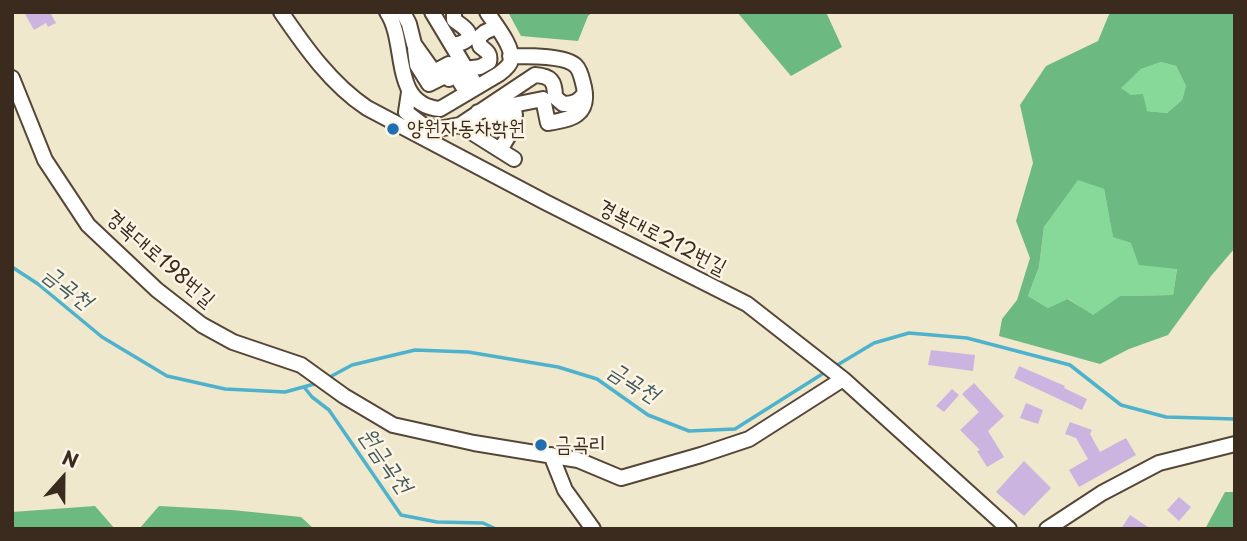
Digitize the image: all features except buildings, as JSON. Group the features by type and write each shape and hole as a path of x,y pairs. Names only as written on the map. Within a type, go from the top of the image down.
{"street":[{"name":"경복대로212번길","path":"281,12 299,39 350,97 385,119 407,122 544,202 747,304 843,379 1009,529"},
{"path":"387,12 395,29 409,92 407,122 438,129 460,125 535,75 552,80 555,97 563,104 573,104 585,93"},
{"path":"432,12 466,69 468,93"},
{"path":"452,45 464,42 468,33 467,29 454,20 454,12"},
{"path":"409,92 430,108 440,109 507,67 511,60 509,48 487,12"},
{"path":"406,13 417,65 429,84 447,75 468,93"},
{"path":"466,69 480,67 489,62 490,56 480,46 478,38 480,34 496,27"},
{"path":"484,111 543,99 548,123 572,119 582,111 586,97 576,65 544,57 510,56"},
{"name":"경복대로198번길","path":"12,78 45,160 88,225 157,290 202,325 233,342 302,365 393,425 474,443 578,460 621,478 749,439 843,379"},
{"path":"460,125 514,159"},
{"path":"500,150 509,135"},
{"path":"1047,529 1102,493 1159,463 1235,443"},
{"path":"551,455 565,490 593,529"}],"green space":[{"path":"508,12 593,12 588,16 578,41 521,36"},
{"path":"737,12 826,12 842,47 791,76"},
{"path":"1110,12 1235,12 1235,248 1168,335 1129,349 1100,364 999,336 1002,319 1017,300 1030,258 1016,221 1033,163 1020,105 1046,66 1098,41","holes":["1161,62 1176,66 1186,86 1182,100 1167,113 1147,111 1143,94 1131,95 1121,88 1141,69","1078,180 1104,189 1113,237 1131,243 1139,265 1177,269 1173,295 1120,296 1093,315 1068,299 1048,308 1028,296 1039,267 1044,227"]},
{"path":"1161,62 1176,66 1186,86 1182,100 1167,113 1147,111 1120,88 1141,69"},
{"path":"1078,179 1104,189 1113,236 1177,268 1173,295 1121,296 1093,316 1069,299 1048,308 1028,296 1039,267 1044,227"},
{"path":"1225,492 1235,492 1235,529 1205,529"},
{"path":"95,506 115,529 12,529 12,512"},
{"path":"159,506 301,517 314,529 139,529"}],"waterway":[{"name":"금곡천","path":"12,267 38,284 102,337 167,376 225,389 285,392 318,383"},
{"name":"금곡천","path":"834,367 874,343 909,333 967,338 1070,365 1121,405 1166,417 1235,419"},
{"name":"금곡천","path":"328,378 352,365 415,350 468,352 558,367 597,379 648,415 689,431 735,429 827,371"},
{"name":"원금곡천","path":"304,387 329,410 401,515 437,522 483,523 496,529"}],"place":[{"name":"양원자동차학원","path":"393,129"},
{"name":"금곡리","path":"541,445"}]}
